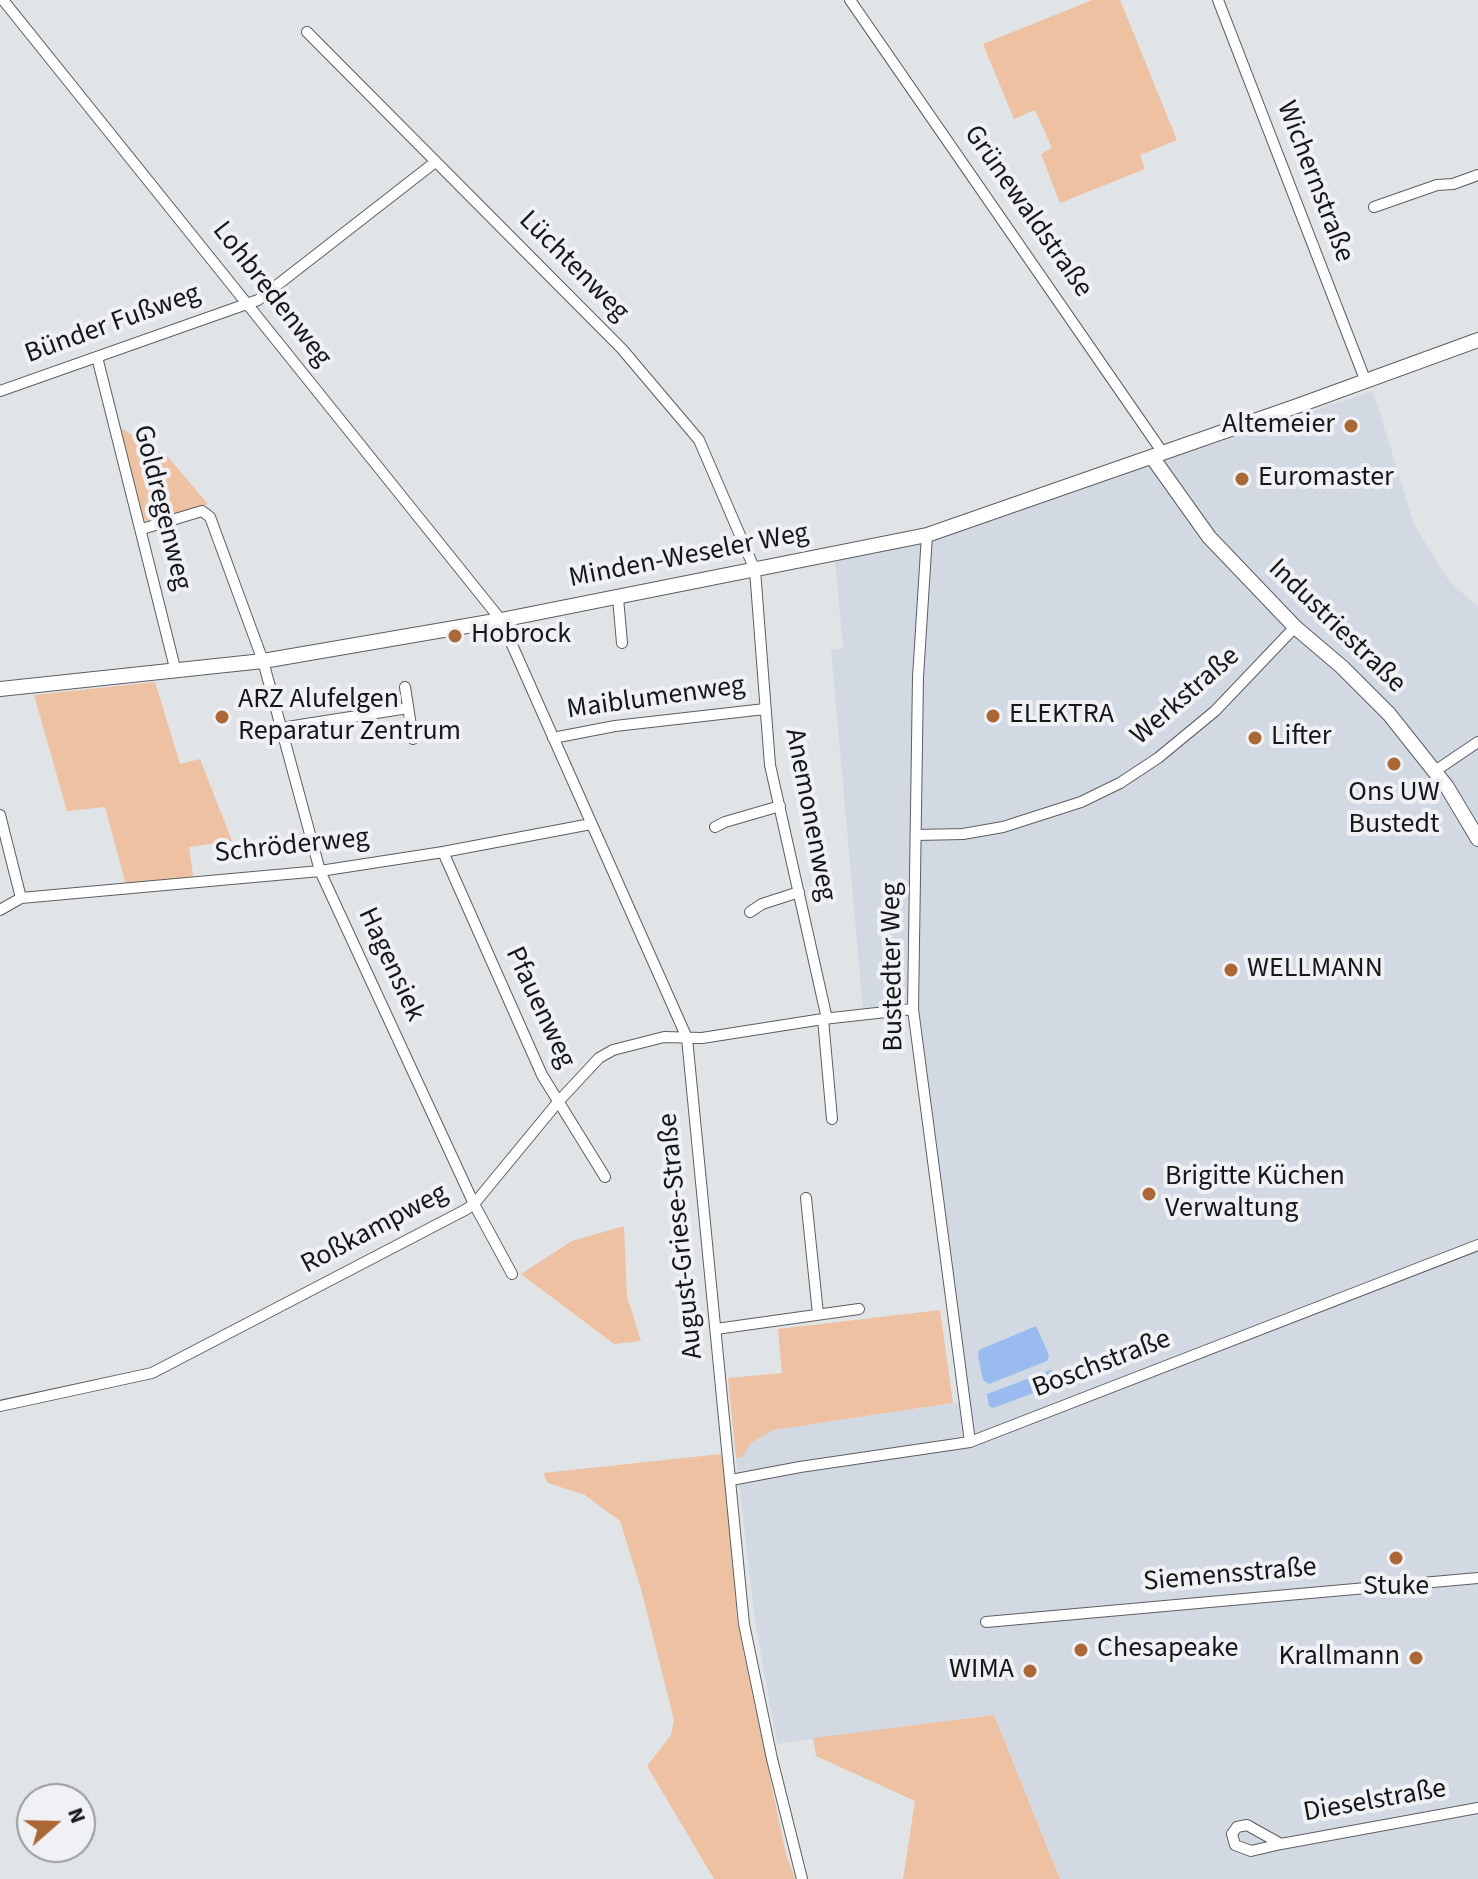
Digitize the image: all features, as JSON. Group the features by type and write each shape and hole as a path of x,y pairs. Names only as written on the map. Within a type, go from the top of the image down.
{"street":[{"name":"Lohbredenweg","path":"3,0 501,620"},
{"name":"Grünewaldstraße","path":"850,0 1158,455"},
{"name":"Wichernstraße","path":"1218,0 1366,382"},
{"name":"Lüchtenweg","path":"307,32 622,349 699,440 755,570"},
{"name":"Bünder Fußweg","path":"0,391 258,300 434,163"},
{"path":"1374,207 1437,185 1453,184 1478,175"},
{"name":"Minden-Weseler Weg","path":"0,689 263,661 618,598 927,535 1478,340"},
{"name":"Goldregenweg","path":"97,357 176,672"},
{"name":"Industriestraße","path":"1158,455 1209,537 1295,627 1364,688 1435,771 1459,804 1478,839"},
{"name":"Hagensiek","path":"142,529 202,511 210,517 263,661 320,871 474,1204 512,1274"},
{"name":"Bustedter Weg","path":"927,535 918,677 913,1009 970,1442"},
{"name":"Anemonenweg","path":"755,570 770,765 825,1019 832,1119"},
{"path":"618,598 622,643"},
{"name":"August-Griese-Straße","path":"501,620 687,1038 744,1624 772,1759 802,1879"},
{"name":"Werkstraße","path":"916,835 963,834 1003,827 1081,802 1120,783 1215,711 1295,627"},
{"path":"405,687 413,739"},
{"path":"281,728 408,708"},
{"name":"Maiblumenweg","path":"553,738 615,726 765,709"},
{"path":"1435,771 1478,742"},
{"path":"715,827 780,806"},
{"path":"0,815 21,898"},
{"name":"Schröderweg","path":"0,910 21,898 320,871 591,824"},
{"name":"Pfauenweg","path":"443,852 542,1075 605,1177"},
{"path":"750,912 762,904 799,892"},
{"name":"Roßkampweg","path":"0,1406 152,1373 474,1204 558,1102 599,1058 613,1050 664,1037 702,1038 913,1009"},
{"path":"806,1198 818,1314"},
{"name":"Boschstraße","path":"731,1480 970,1442 1478,1245"},
{"path":"716,1329 859,1309"},
{"name":"Siemensstraße","path":"986,1622 1478,1578"},
{"name":"Dieselstraße","path":"1281,1844 1478,1808"}],"shaded area":[{"path":"1092,0 1120,0 1177,140 1140,155 1145,169 1060,203 1041,154 1052,148 1035,110 1014,119 983,44"},
{"path":"1373,391 1414,524 1449,581 1478,607 1478,1879 1060,1879 994,1715 777,1744 755,1621 736,1458 741,1457 751,1443 773,1430 968,1401 921,1021 901,1005 863,1009 831,650 843,648 835,559 947,536"},
{"path":"121,428 168,457 208,504 153,523 146,521 142,517"},
{"path":"155,682 180,764 200,759 232,841 189,847 194,881 126,885 105,807 67,811 34,695"},
{"path":"624,1226 627,1296 641,1341 614,1344 521,1274 572,1241"},
{"path":"940,1310 953,1403 773,1430 751,1443 742,1457 736,1458 728,1378 782,1373 778,1329"},
{"path":"721,1454 730,1509 737,1621 786,1854 795,1879 714,1879 647,1766 671,1735 674,1720 641,1589 620,1521 585,1495 548,1483 543,1473"},
{"path":"994,1715 1060,1879 903,1879 915,1801 816,1756 813,1738"}],"water":[{"path":"1036,1326 1049,1355 1047,1361 989,1384 983,1380 979,1350"},
{"path":"1051,1370 1059,1382 1055,1385 993,1408 989,1406 987,1394"}],"place":[{"name":"Altemeier","path":"1351,426"},
{"name":"Euromaster","path":"1242,479"},
{"name":"Hobrock","path":"455,636"},
{"name":"ELEKTRA","path":"993,716"},
{"name":"ARZ Alufelgen Reparatur Zentrum","path":"222,717"},
{"name":"Lifter","path":"1255,738"},
{"name":"Ons UW Bustedt","path":"1394,764"},
{"name":"WELLMANN","path":"1231,970"},
{"name":"Brigitte Küchen Verwaltung","path":"1149,1194"},
{"name":"Stuke","path":"1396,1558"},
{"name":"Chesapeake","path":"1081,1650"},
{"name":"Krallmann","path":"1416,1658"},
{"name":"WIMA","path":"1030,1671"}]}
